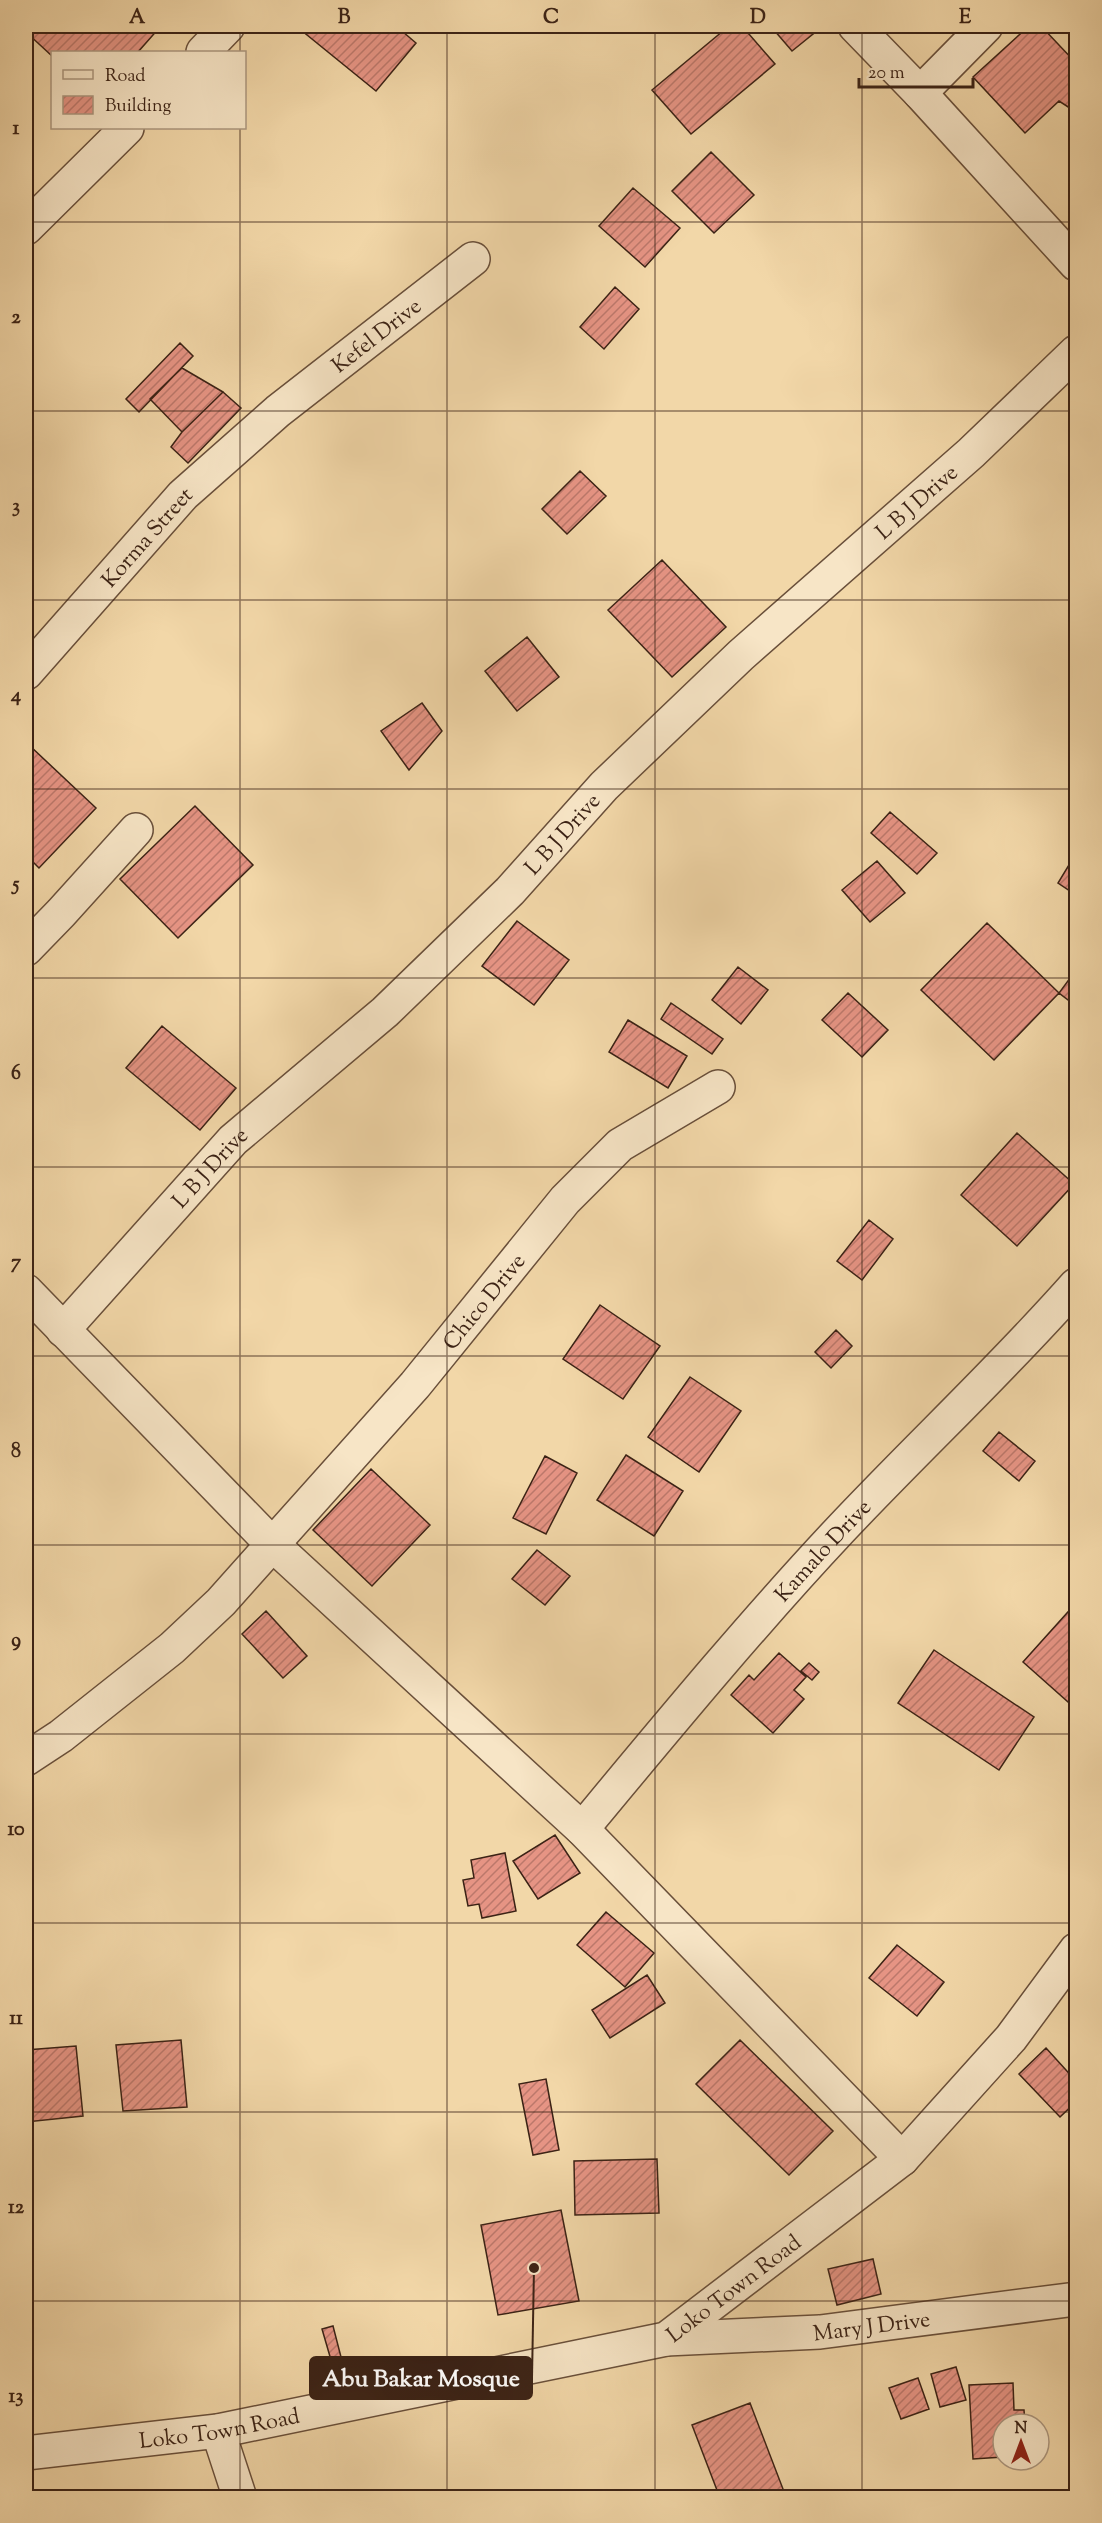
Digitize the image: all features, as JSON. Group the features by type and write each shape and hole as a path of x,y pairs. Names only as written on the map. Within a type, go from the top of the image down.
{"street":[{"path":"204,51 228,26"},
{"path":"855,26 920,93 1077,264"},
{"path":"920,93 986,26"},
{"path":"26,228 126,129"},
{"name":"Kefel Drive","path":"278,411 473,259"},
{"name":"L B J Drive","path":"63,1330 233,1140 385,1012 510,891 604,786 732,663 971,453 1077,352"},
{"name":"Korma Street","path":"26,673 183,495 278,411"},
{"path":"26,949 136,830"},
{"name":"Chico Drive","path":"26,1759 61,1736 172,1648 221,1602 415,1385 565,1200 620,1145 718,1086"},
{"name":"Kamalo Drive","path":"582,1829 718,1666 840,1530 1025,1343 1077,1285"},
{"path":"26,1292 272,1544 582,1829 902,2159"},
{"name":"Loko Town Road","path":"26,2453 218,2431 666,2339 902,2159 1011,2038 1077,1950"},
{"name":"Mary J Drive","path":"666,2339 820,2332 1077,2299"},
{"path":"218,2431 240,2498"}],"building":[{"path":"26,26 160,27 139,51 51,51 51,55 26,32"},
{"path":"296,26 396,26 416,43 376,91"},
{"path":"729,26 742,26 775,64 691,134 652,90"},
{"path":"779,26 823,26 792,51 774,30"},
{"path":"1029,26 1041,26 1076,63 1076,112 1059,101 1025,133 973,77"},
{"path":"711,152 754,195 714,233 672,191"},
{"path":"633,188 680,228 645,267 599,226"},
{"path":"615,287 639,309 604,349 580,327"},
{"path":"180,343 193,356 139,412 126,399"},
{"path":"182,368 223,392 182,432 150,399"},
{"path":"223,392 241,408 188,463 171,447 182,432"},
{"path":"580,471 606,496 567,534 542,509"},
{"path":"662,560 726,627 672,677 608,610"},
{"path":"527,637 559,677 517,711 485,671"},
{"path":"422,703 442,731 409,770 381,731"},
{"path":"29,745 96,808 39,868 26,855 26,749"},
{"path":"1076,758 1076,769 1071,763"},
{"path":"195,806 253,865 178,938 120,879"},
{"path":"890,812 937,853 917,874 871,833"},
{"path":"1076,856 1076,895 1058,883"},
{"path":"877,861 905,893 870,922 842,890"},
{"path":"517,921 569,960 534,1005 482,966"},
{"path":"987,923 1059,993 994,1060 921,990"},
{"path":"738,967 768,990 741,1024 712,1000"},
{"path":"1076,970 1076,1006 1059,993"},
{"path":"848,993 888,1030 862,1057 822,1020"},
{"path":"671,1003 723,1039 712,1054 661,1019"},
{"path":"628,1020 687,1056 668,1088 609,1052"},
{"path":"162,1026 236,1088 200,1130 126,1068"},
{"path":"1017,1133 1074,1184 1017,1246 961,1195"},
{"path":"869,1220 893,1239 862,1280 837,1261"},
{"path":"600,1305 660,1346 623,1399 563,1359"},
{"path":"836,1330 852,1346 831,1368 815,1352"},
{"path":"690,1377 741,1411 699,1472 648,1437"},
{"path":"999,1432 1035,1461 1019,1481 983,1451"},
{"path":"626,1455 683,1491 654,1536 597,1500"},
{"path":"545,1456 577,1473 546,1534 513,1518"},
{"path":"1076,1467 1076,1481 1069,1473"},
{"path":"371,1469 430,1525 372,1586 313,1530"},
{"path":"537,1550 570,1576 545,1605 512,1579"},
{"path":"1076,1603 1076,1709 1023,1662"},
{"path":"266,1611 307,1656 283,1678 242,1634"},
{"path":"934,1650 1034,1717 999,1770 898,1703"},
{"path":"779,1653 806,1677 794,1690 804,1699 773,1733 731,1695 749,1675 754,1680"},
{"path":"809,1663 819,1672 812,1680 801,1671"},
{"path":"555,1835 580,1873 538,1899 513,1861"},
{"path":"505,1853 516,1911 482,1918 479,1904 468,1906 463,1880 474,1878 471,1860"},
{"path":"606,1912 654,1953 625,1987 577,1945"},
{"path":"897,1945 944,1982 917,2016 869,1978"},
{"path":"647,1975 665,2003 610,2038 592,2010"},
{"path":"181,2040 187,2107 123,2111 116,2045"},
{"path":"740,2040 833,2131 789,2175 696,2084"},
{"path":"76,2046 83,2116 26,2122 26,2050"},
{"path":"1046,2048 1076,2081 1076,2102 1060,2117 1019,2074"},
{"path":"546,2079 559,2150 533,2155 519,2084"},
{"path":"657,2159 659,2213 575,2215 574,2161"},
{"path":"561,2210 579,2301 498,2315 481,2225"},
{"path":"873,2259 881,2294 837,2305 828,2269"},
{"path":"333,2326 341,2357 331,2360 322,2329"},
{"path":"956,2367 966,2400 940,2407 931,2374"},
{"path":"918,2378 929,2409 901,2419 889,2388"},
{"path":"1013,2383 1014,2410 1024,2410 1024,2412 991,2412 991,2458 973,2459 969,2385"},
{"path":"750,2403 783,2489 761,2498 720,2498 692,2425"}],"place":[{"name":"Abu Bakar Mosque","path":"534,2268"}]}
